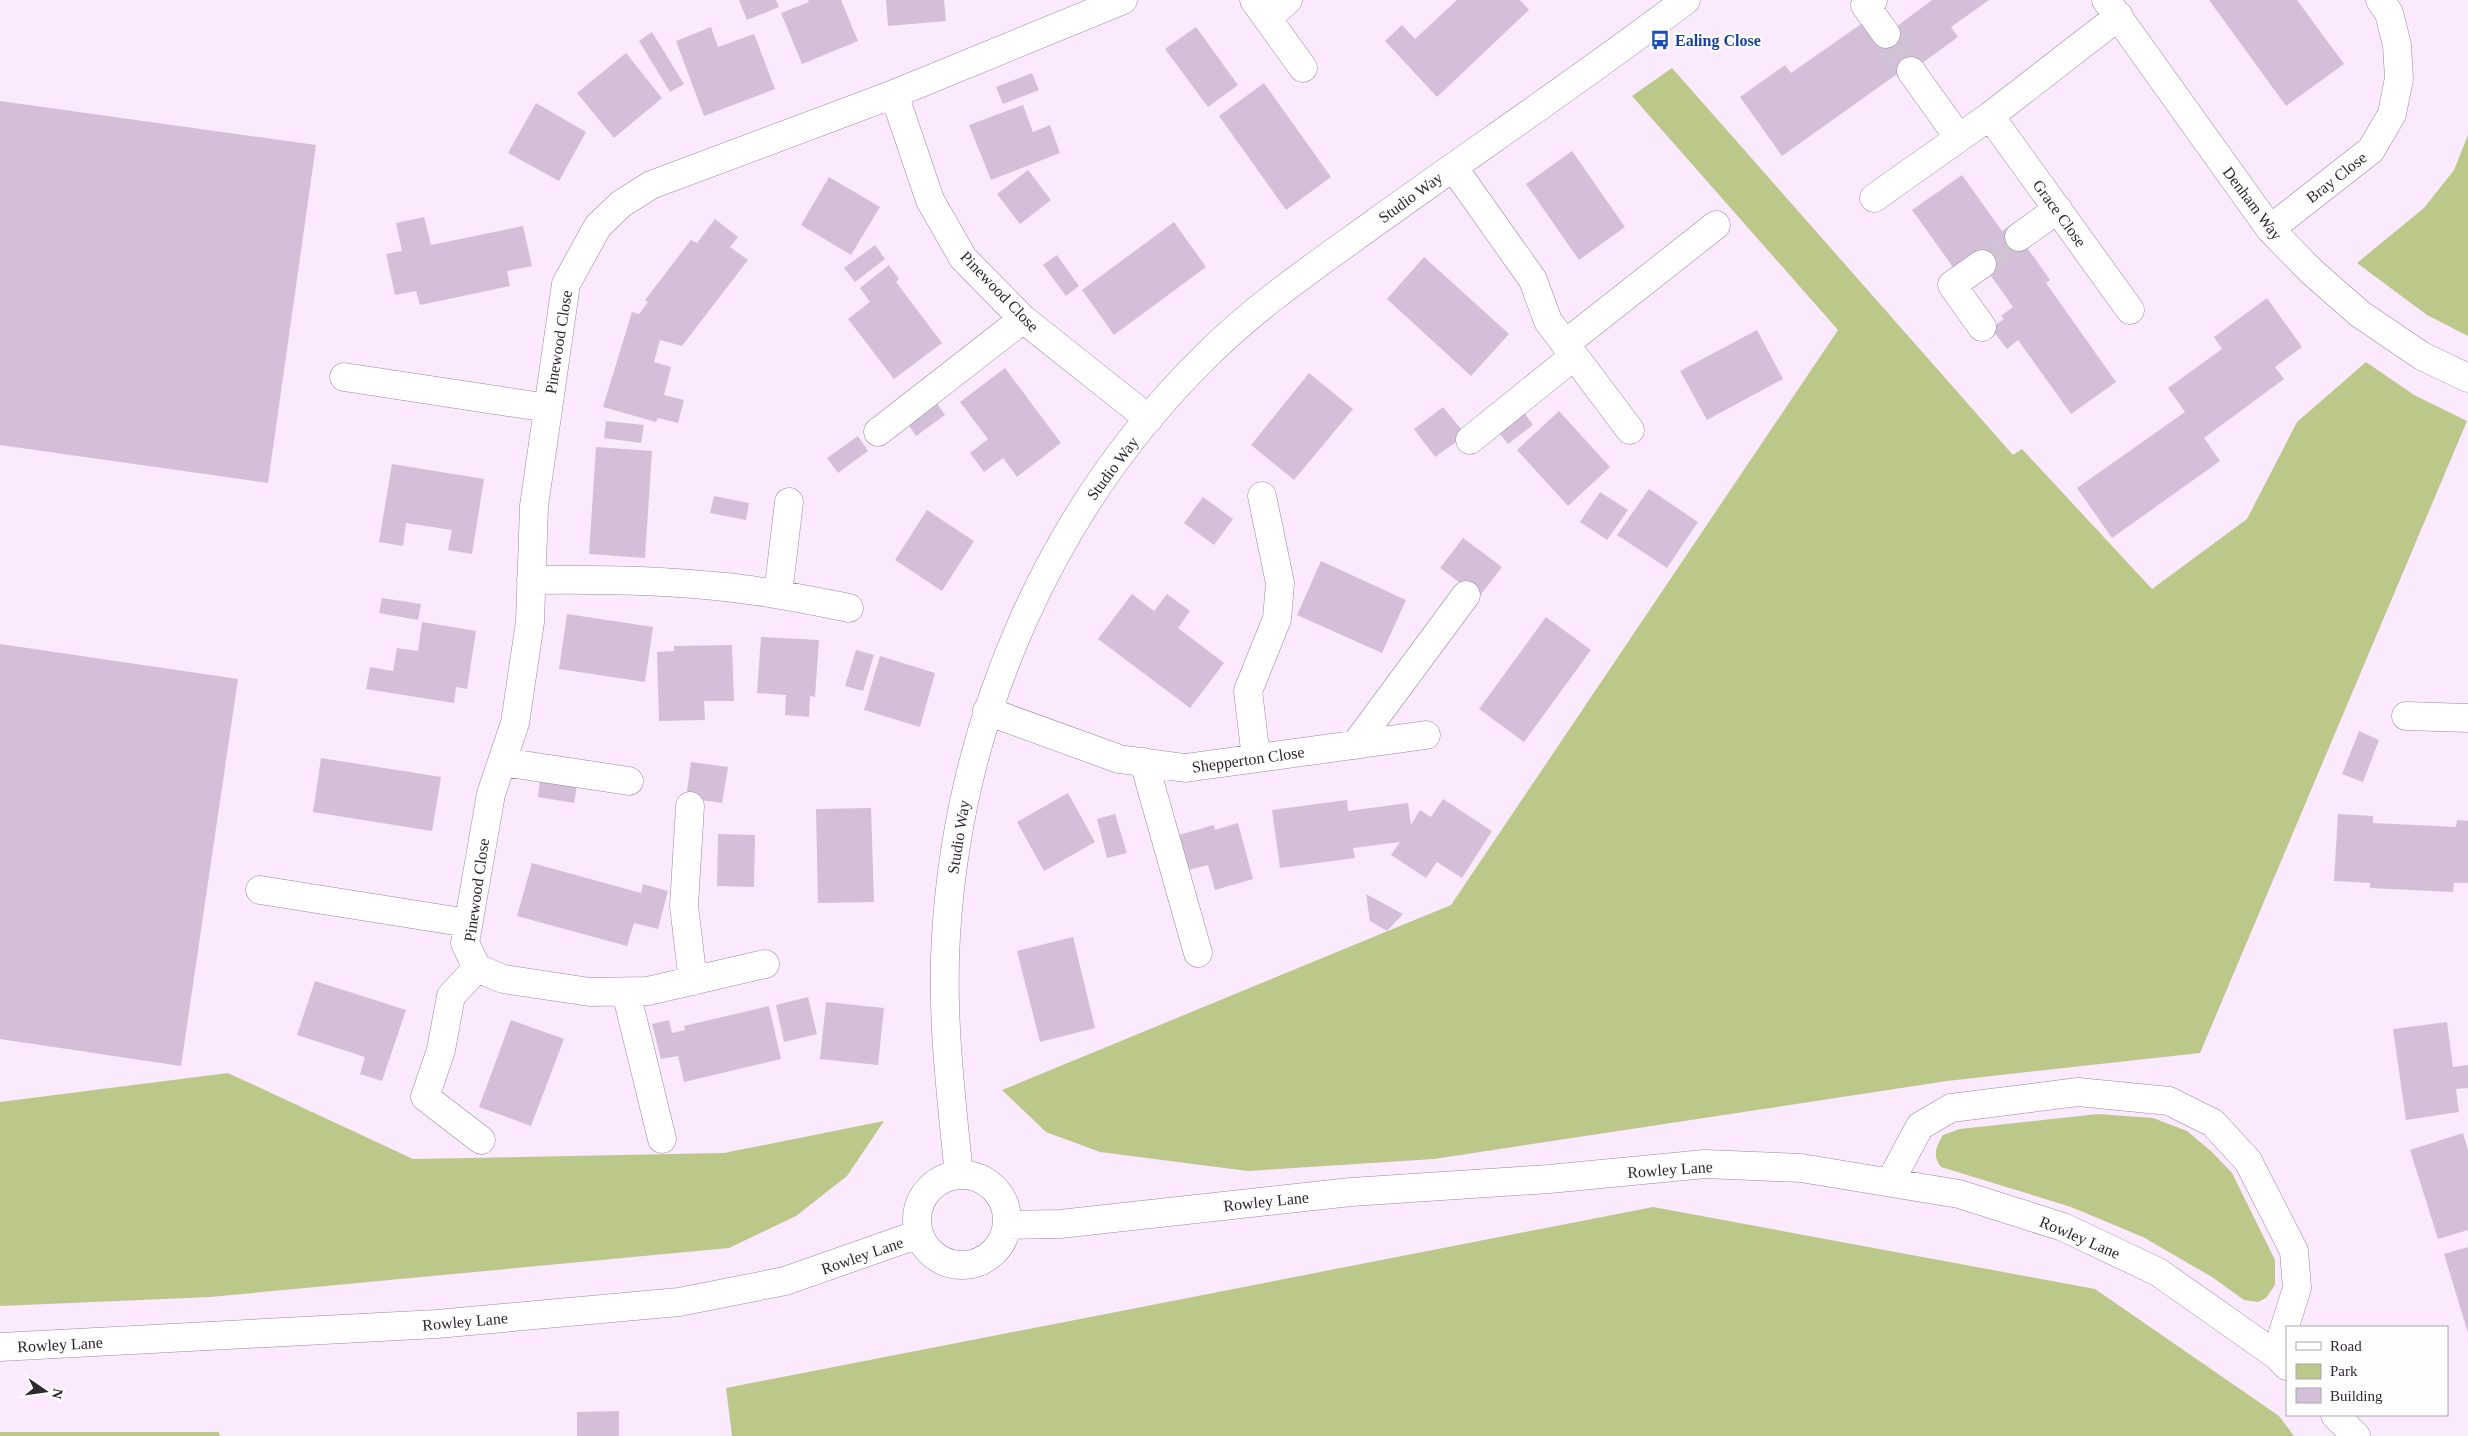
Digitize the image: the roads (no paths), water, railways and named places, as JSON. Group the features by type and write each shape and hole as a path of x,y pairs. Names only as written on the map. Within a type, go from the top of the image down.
{"street":[{"name":"Pinewood Close","path":"477,968 465,943 491,794 515,723 530,622 534,506 566,284 598,226 621,204 651,185 894,94 1123,0"},
{"path":"1288,0 1260,9 1303,68"},
{"name":"Studio Way","path":"959,1175 946,1044 946,938 954,852 966,785 988,711 1012,645 1061,543 1091,495 1148,420 1206,356 1278,293 1453,166 1627,45 1686,0"},
{"path":"1872,0 1865,5 1886,34"},
{"name":"Bray Close","path":"2270,229 2371,150 2392,114 2399,78 2398,45 2389,13 2380,0"},
{"path":"1874,198 1990,116 2112,8"},
{"name":"Denham Way","path":"2112,8 2270,229 2311,271 2360,314 2422,356 2468,378"},
{"path":"1912,71 1959,138"},
{"name":"Pinewood Close","path":"894,94 930,200 963,258 1023,319 1148,420"},
{"name":"Grace Close","path":"1990,116 2130,310"},
{"path":"1453,166 1533,280 1548,321 1630,430"},
{"path":"2019,237 2058,209"},
{"path":"1470,440 1570,350 1716,225"},
{"path":"1982,264 1952,285 1982,327"},
{"path":"878,432 1023,319"},
{"path":"344,377 548,408"},
{"path":"1256,758 1248,692 1277,619 1280,583 1262,496"},
{"path":"778,594 789,502"},
{"path":"531,580 590,579 725,587 778,594 849,608"},
{"path":"1355,745 1466,595"},
{"name":"Shepperton Close","path":"988,711 1119,759 1184,768 1426,735"},
{"path":"2406,716 2468,718"},
{"path":"502,762 629,781"},
{"path":"1144,762 1198,953"},
{"path":"690,806 684,906 693,981"},
{"path":"260,890 468,924"},
{"path":"481,1140 425,1097 441,1050 451,996 477,968 503,979 590,992 626,992 648,991 765,964"},
{"path":"626,992 662,1138"},
{"path":"1890,1182 1920,1126 1951,1108 2078,1092 2169,1101 2214,1123 2248,1161 2294,1251 2296,1288 2288,1326"},
{"name":"Rowley Lane","path":"1007,1224 1060,1224 1351,1192 1549,1179 1705,1164 1800,1168 1959,1194 2063,1227 2158,1272 2281,1360"},
{"path":"959,1175 972,1175 985,1180 995,1188 1002,1199 1007,1224 1003,1239 994,1252 982,1260 968,1265 952,1264 938,1258 927,1248 919,1234 917,1221 918,1207 924,1195 934,1184 946,1177 959,1175"},
{"name":"Rowley Lane","path":"0,1347 437,1324 679,1302 785,1281 919,1234"},
{"path":"2281,1360 2286,1336"},
{"path":"2336,1416 2356,1436"}],"tunnel":[{"path":"1886,34 1911,71"},
{"path":"1982,264 2019,237"}],"place":[{"name":"Ealing Close","path":"1660,40"}]}
